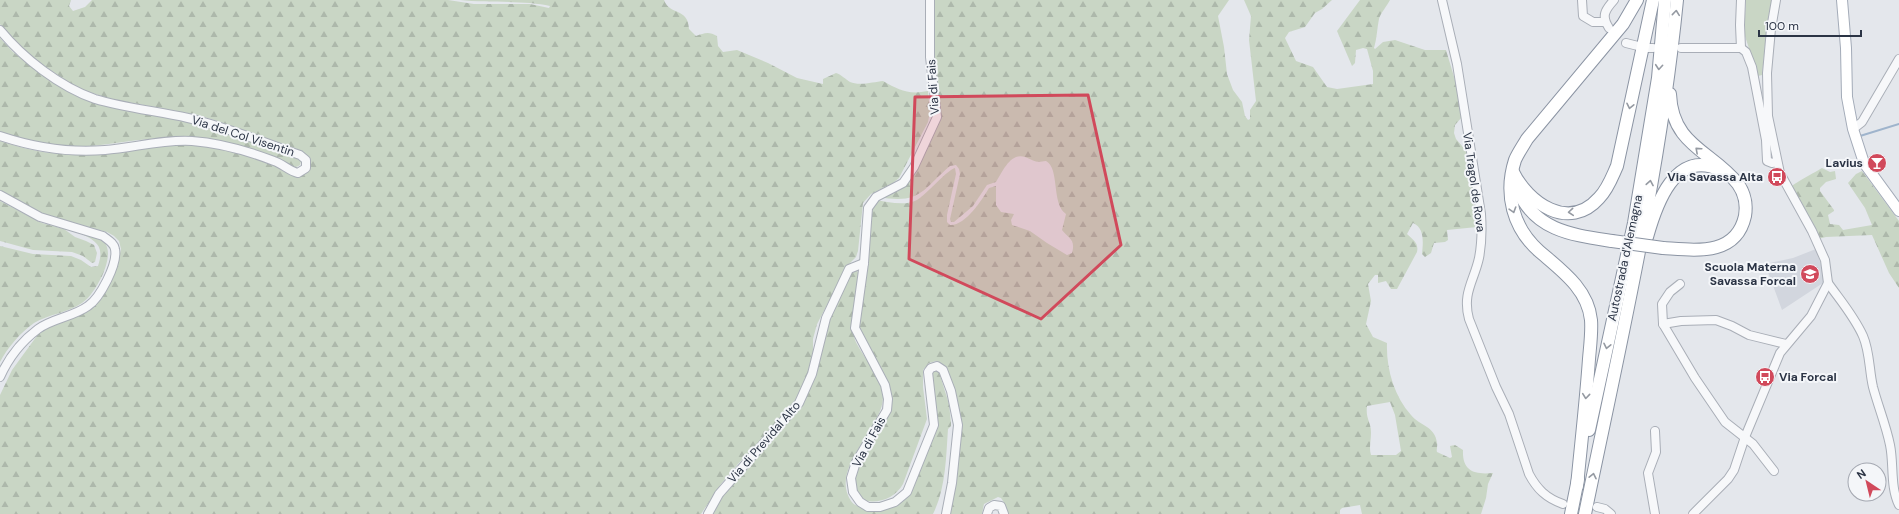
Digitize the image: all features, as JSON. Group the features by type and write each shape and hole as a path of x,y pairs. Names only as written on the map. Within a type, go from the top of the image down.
{"highway":[{"path":"1577,486 1588,377 1591,320 1586,303 1570,278 1538,250 1519,225 1512,209 1510,193 1515,160 1527,139 1623,24 1637,0"},
{"path":"1513,172 1520,184 1530,196 1554,211 1563,213 1579,211 1589,207 1599,199 1605,190 1616,166 1653,0"},
{"name":"Autostrada d'Alemagna","path":"1571,514 1634,223 1658,78 1665,0"},
{"name":"Autostrada d'Alemagna","path":"1585,514 1625,326 1670,74 1677,0"},
{"path":"1513,172 1516,186 1530,209 1549,226 1567,233 1663,248 1703,250 1724,244 1732,238 1744,221 1746,201 1737,184 1691,143 1680,129 1671,104 1670,74"},
{"path":"1625,326 1638,289 1648,236 1655,212 1671,181 1679,173 1693,167 1711,167 1728,175"}],"main road":[{"path":"1842,0 1846,48 1847,97 1853,129 1864,162 1899,211"}],"street":[{"name":"Via di Fais","path":"930,0 930,57 937,117 914,167 903,183 876,197 868,208 864,263 855,328 885,384 888,399 887,410 856,462 851,478 853,492 860,502 868,507 880,507 896,502 907,492 934,425 928,372 931,368 937,366 943,370 951,392 958,424 952,483 946,514"},
{"name":"Via Tragol de Rova","path":"1442,0 1457,64 1480,214 1482,238 1478,259 1466,299 1466,307 1469,319 1496,387 1509,414 1529,474 1536,486 1545,495 1563,504"},
{"path":"1582,0 1583,16 1593,22 1607,25 1604,18 1606,9 1614,0"},
{"path":"1741,0 1741,48"},
{"path":"1776,0 1771,29 1767,94 1768,116 1777,162 1780,173 1812,231 1825,260 1828,282 1848,309 1863,338 1868,355 1874,388 1889,438 1893,460 1894,487 1899,505"},
{"name":"Via del Col Visentin","path":"0,30 19,52 65,85 95,99 187,118 229,129 300,155 306,160 306,168 298,173 290,171 276,161 235,148 191,141 103,150 60,150 21,143 0,136"},
{"path":"1626,43 1638,46"},
{"path":"1681,48 1741,48 1746,52 1752,66 1766,140 1767,161 1772,163 1777,162"},
{"path":"1853,129 1862,122 1899,59"},
{"path":"0,195 40,217 103,236 112,242 115,250 113,264 108,278 95,300 78,313 49,322 37,330 5,365 0,377"},
{"name":"Via di Previdal Alto","path":"708,514 719,494 799,403 812,374 826,318 849,269 864,263"},
{"path":"1693,514 1728,479 1734,470 1745,437 1770,376 1786,344 1811,316 1828,282"},
{"path":"1680,284 1670,292 1662,304 1663,324 1695,378 1725,422 1753,444 1774,472"},
{"path":"1663,324 1681,321 1716,320 1749,335 1786,344"},
{"path":"1655,432 1656,452 1648,473 1655,514"},
{"path":"987,514 989,508 994,505 1001,506 1004,514"},
{"path":"1597,507 1605,509 1611,514"}],"highlighted area":[{"path":"1088,95 1121,245 1041,319 909,259 915,97"}],"shaded area":[{"path":"1816,249 1826,281 1782,310 1765,264 1793,258"}],"green space":[{"path":"0,0 71,0 69,6 73,11 85,7 92,0 448,0 474,4 530,4 549,8 550,6 518,2 460,0 664,0 670,8 686,17 689,29 696,36 711,33 717,36 718,46 723,52 737,50 768,63 797,78 823,84 823,79 836,73 854,83 862,84 883,81 904,91 928,91 930,112 928,122 899,178 893,183 871,194 863,203 858,251 856,257 849,264 817,324 813,339 813,363 799,397 778,423 738,464 721,484 701,514 0,514 0,395 12,370 39,333 63,320 106,289 117,266 121,249 119,241 107,232 45,216 0,192 0,141 19,147 56,154 89,153 159,145 208,147 228,150 271,163 287,173 295,175 308,158 297,149 198,115 111,99 77,88 27,54 4,31 0,24"},
{"path":"928,0 1229,0 1218,16 1227,74 1233,90 1242,102 1245,116 1248,120 1250,119 1250,110 1256,101 1249,40 1251,16 1244,0 1332,0 1315,13 1305,27 1289,32 1285,38 1296,61 1313,67 1327,87 1337,89 1373,84 1373,71 1367,49 1363,48 1356,50 1355,63 1352,66 1337,31 1360,0 1390,0 1379,19 1375,49 1383,42 1395,40 1425,50 1446,50 1455,80 1462,117 1455,125 1454,133 1456,139 1468,153 1477,227 1447,230 1448,240 1445,242 1434,243 1431,253 1425,257 1422,254 1423,241 1420,228 1413,223 1407,234 1416,244 1417,252 1397,289 1391,289 1386,281 1378,283 1378,275 1375,275 1368,284 1371,301 1366,324 1373,337 1387,343 1388,362 1392,381 1400,399 1411,415 1430,430 1436,437 1437,452 1450,458 1452,457 1450,446 1455,445 1463,450 1465,463 1470,470 1480,473 1493,473 1488,484 1486,498 1481,514 1362,514 1360,505 1342,508 1340,510 1340,514 1005,514 1005,504 1001,498 998,497 984,504 982,514 944,514 957,430 943,365 936,361 929,363 923,370 923,387 927,419 903,484 899,490 889,498 883,500 870,501 857,498 853,472 889,398 859,326 863,261 873,200 895,203 912,202 921,197 947,173 955,168 956,174 947,215 947,222 950,225 956,224 967,217 978,205 989,188 996,186 996,205 1001,212 1014,214 1011,220 1012,225 1030,231 1067,255 1072,253 1073,245 1071,239 1062,230 1066,214 1061,209 1053,171 1046,161 1037,162 1020,156 1011,160 996,182 987,185 973,206 954,222 951,222 950,219 960,174 956,165 950,166 919,194 912,197 892,199 877,197 903,182 935,117","holes":["1390,402 1395,415 1401,451 1396,455 1371,455 1371,429 1367,414 1367,406"]},
{"path":"1746,0 1772,0 1767,23 1762,75 1758,76 1744,33"},
{"path":"0,38 13,52 38,72 74,95 90,101 196,122 298,158 301,161 300,165 293,167 270,158 180,140 147,139 78,147 55,145 0,133"},
{"path":"1822,168 1830,172 1835,171 1836,179 1826,182 1820,188 1820,191 1834,210 1828,215 1830,224 1839,225 1843,230 1872,225 1865,208 1848,183 1856,174 1862,171 1899,221 1899,288 1889,273 1872,235 1826,237 1818,239 1790,188"},
{"path":"0,201 42,223 64,229 75,237 94,245 97,253 95,262 92,263 83,256 72,252 33,250 0,241"},
{"path":"78,232 99,238 104,242 107,248 108,256 106,265 98,284 93,292 82,303 71,309 46,317 34,323 10,346 0,362 0,246 33,254 71,256 81,260 91,267 98,266 100,253 97,244 90,238"},
{"path":"849,269 857,269 858,273 853,315 855,340 880,383 883,398 880,410 874,423 851,462 847,475 846,488 851,501 858,506 864,507 880,506 903,493 930,427 932,410 929,371 936,370 939,372 949,404 951,426 948,429 946,461 941,494 933,514 706,514 803,398 817,343"}],"waterway":[{"path":"1860,136 1899,124"}],"place":[{"name":"Lavius","path":"1877,163"},
{"name":"Via Savassa Alta","path":"1777,177"},
{"name":"Scuola Materna Savassa Forcal","path":"1810,274"},
{"name":"Via Forcal","path":"1765,377"}]}
